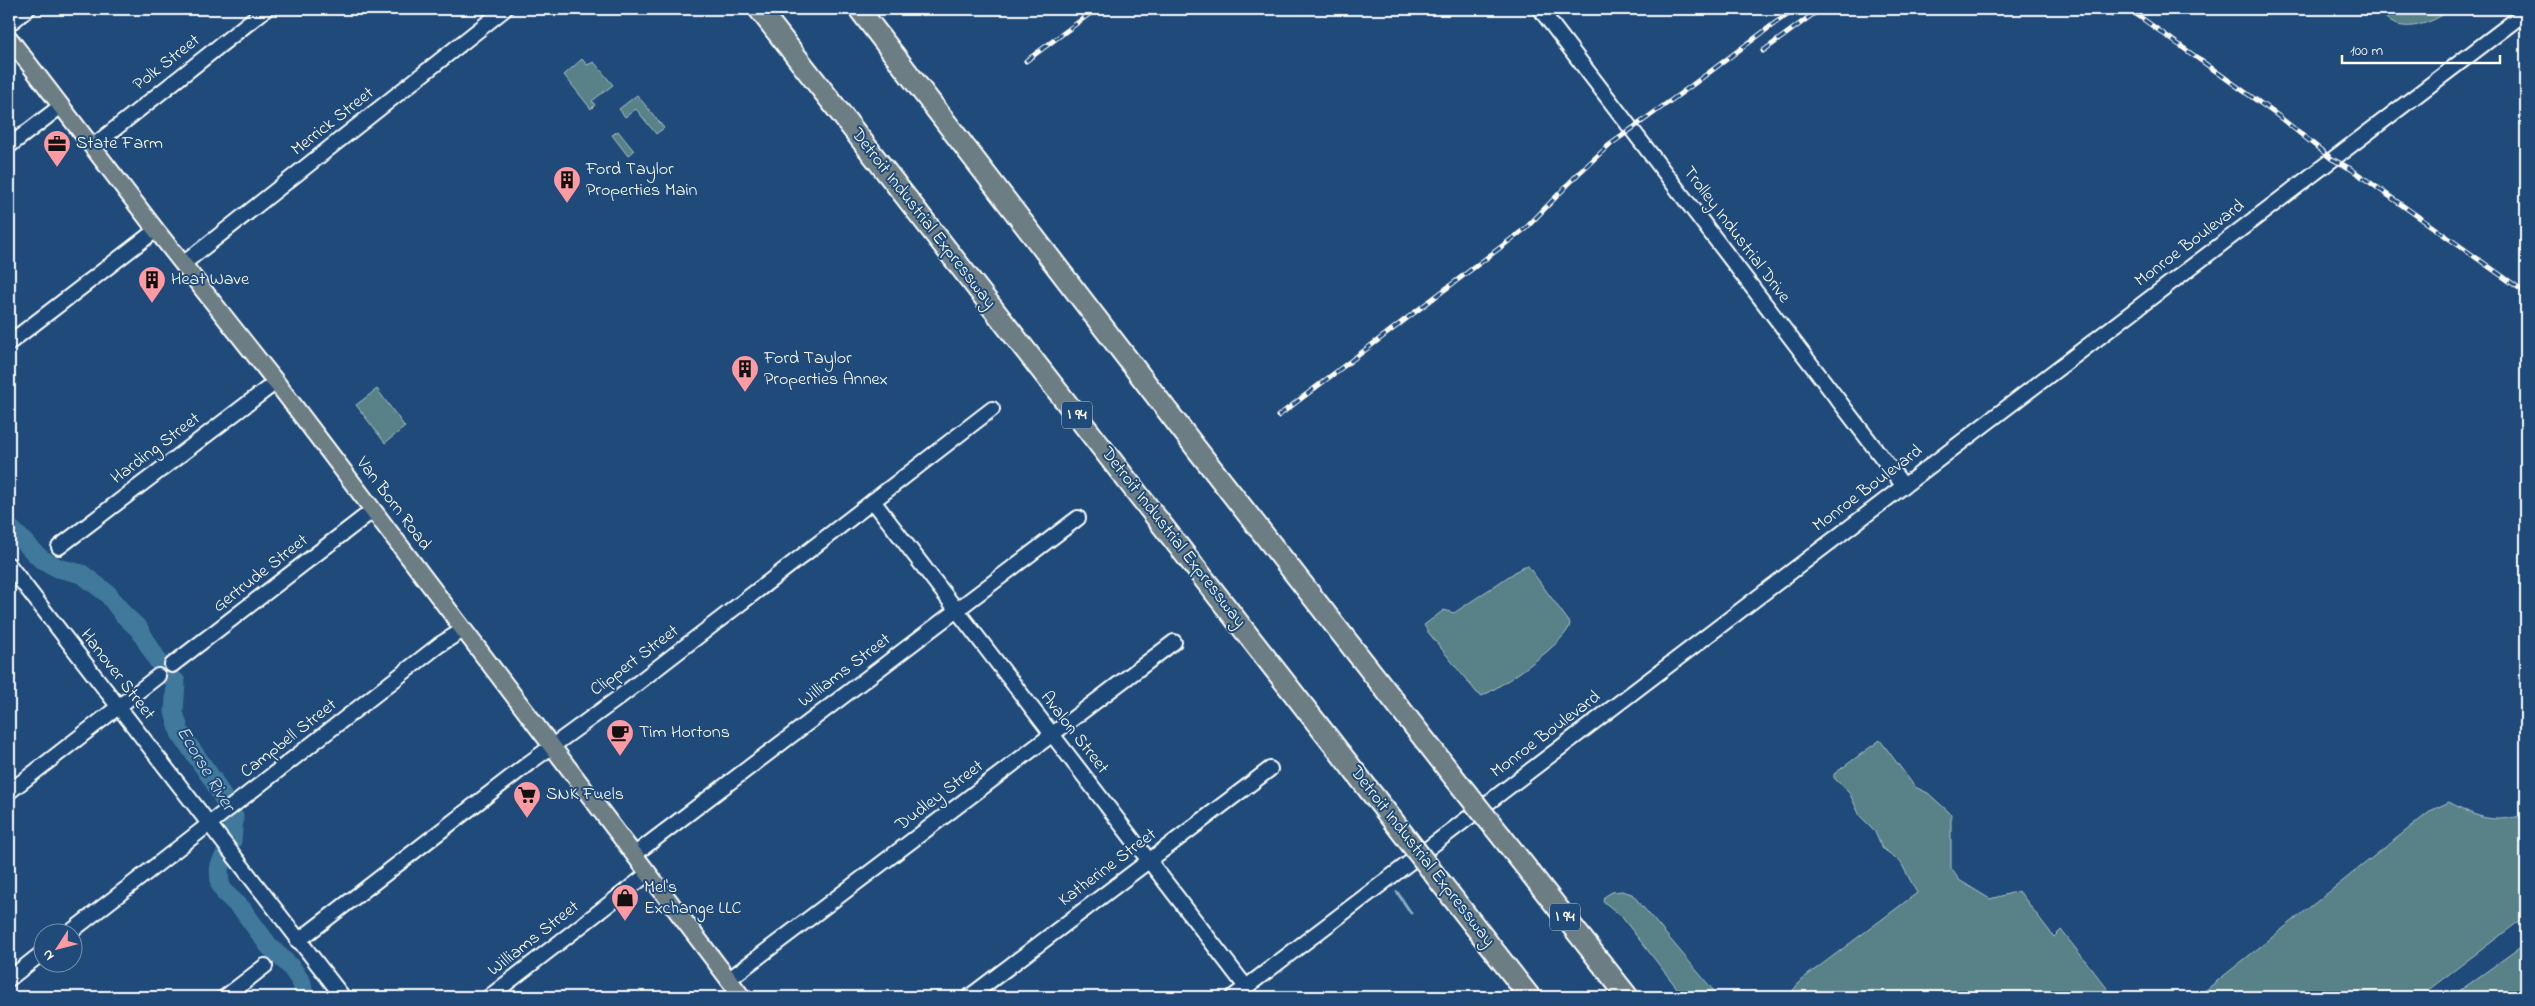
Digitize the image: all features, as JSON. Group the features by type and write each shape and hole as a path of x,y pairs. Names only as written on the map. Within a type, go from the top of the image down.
{"highway":[{"name":"Detroit Industrial Expressway","path":"759,9 1530,997"},
{"name":"I 94","path":"860,9 1193,444 1628,997"}],"main road":[{"name":"Van Born Road","path":"9,38 156,230 276,382 372,511 635,854 741,997"}],"street":[{"path":"9,24 28,9"},
{"name":"Polk Street","path":"92,146 266,9"},
{"name":"Trolley Industrial Drive","path":"1540,9 1903,485"},
{"name":"Merrick Street","path":"183,264 500,10"},
{"name":"Monroe Boulevard","path":"1233,997 2526,12"},
{"path":"9,146 61,106"},
{"path":"9,343 156,230"},
{"name":"Harding Street","path":"59,547 276,382"},
{"name":"Clippert Street","path":"298,940 992,409"},
{"name":"Avalon Street","path":"873,501 1246,987"},
{"name":"Gertrude Street","path":"172,666 372,511"},
{"name":"Williams Street","path":"635,854 1078,518"},
{"name":"Hanover Street","path":"9,565 14,582 118,707 236,856 343,997"},
{"name":"Campbell Street","path":"81,924 439,645 463,630"},
{"name":"Dudley Street","path":"728,980 1174,642"},
{"path":"9,792 158,676"},
{"name":"Katherine Street","path":"969,997 1270,769"},
{"name":"Williams Street","path":"489,997 649,873"},
{"path":"9,979 32,961"},
{"path":"225,997 265,966"}],"green space":[{"path":"2379,9 2452,9 2424,24 2404,26 2394,24"},
{"path":"582,59 587,65 594,62 613,85 592,101 595,105 591,109 564,75"},
{"path":"637,95 664,128 656,134 636,109 625,117 619,109"},
{"path":"618,131 634,151 628,156 612,135"},
{"path":"377,389 405,427 385,443 356,405"},
{"path":"1524,566 1528,566 1570,623 1567,631 1559,640 1533,663 1482,696 1477,693 1424,625 1444,610 1454,613"},
{"path":"1880,740 1915,787 1928,793 1951,814 1951,868 1959,880 1990,899 2019,891 2054,937 2061,930 2114,997 1788,997 1801,980 1917,893 1900,861 1882,848 1874,830 1860,816 1850,794 1834,778 1834,774"},
{"path":"2449,802 2486,818 2503,819 2526,815 2526,916 2419,997 2197,997 2432,810"},
{"path":"1622,891 1632,894 1719,997 1684,997 1621,916 1603,901 1604,897 1612,892"},
{"path":"2526,943 2526,997 2451,997"}],"waterway":[{"name":"Ecorse River","path":"9,527 41,559 58,568 82,574 108,594 123,614 139,629 164,671 176,682 174,712 180,733 213,780 234,817 232,841 219,867 220,884 225,893 242,909 269,946 291,967 302,983 304,997"},
{"path":"1397,892 1411,913"}],"railway":[{"path":"1026,61 1096,9"},
{"path":"1278,416 1526,228 1608,146 1794,9"},
{"path":"1763,51 1820,9"},
{"path":"2104,9 2113,14"},
{"path":"2129,9 2277,115 2332,159 2351,169 2526,293"}],"place":[{"name":"State Farm","path":"57,168"},
{"name":"Ford Taylor Properties Main","path":"567,204"},
{"name":"Heat Wave","path":"152,304"},
{"name":"Ford Taylor Properties Annex","path":"745,393"},
{"name":"Tim Hortons","path":"620,757"},
{"name":"SNK Fuels","path":"527,819"},
{"name":"Mel's Exchange LLC","path":"625,922"}]}
